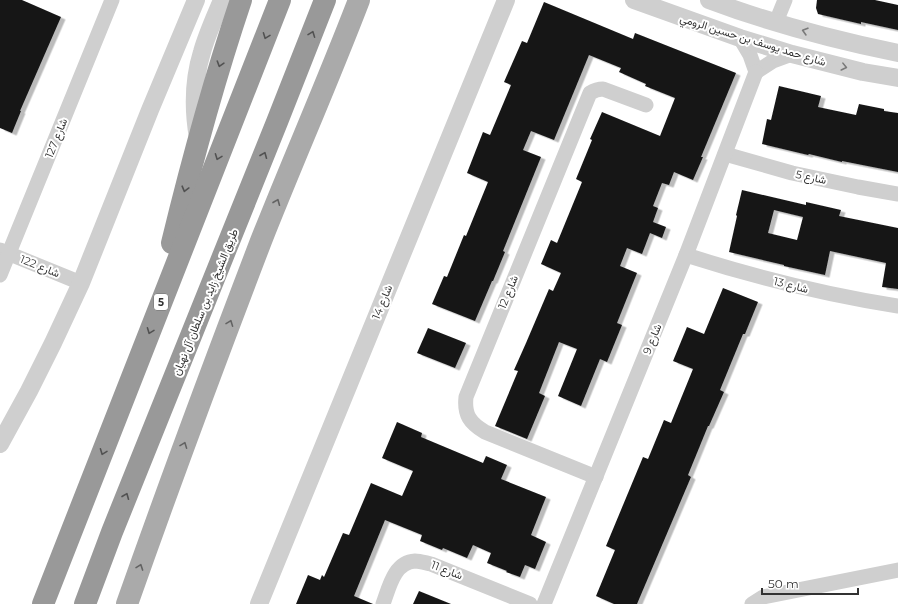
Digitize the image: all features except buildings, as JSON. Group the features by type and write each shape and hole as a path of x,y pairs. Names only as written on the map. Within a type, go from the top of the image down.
{"highway":[{"name":"5","path":"158,309 170,253 198,140 216,77 241,0"},
{"name":"5","path":"43,604 280,0"},
{"name":"طريق الشيخ زايد بن سلطان آل نهيان","path":"85,604 112,532 325,0"},
{"path":"95,604 112,532"}],"main road":[{"path":"127,604 169,486 262,240 359,0"}],"street":[{"name":"شارع 127","path":"0,275 4,252 112,0"},
{"path":"0,444 53,343 81,282 196,0"},
{"path":"198,140 194,111 195,82 207,38 222,0"},
{"path":"340,49 368,0"},
{"name":"شارع 14","path":"259,604 506,0"},
{"name":"شارع حمد يوسف بن حسين الرومي","path":"634,0 740,38 792,54 863,72 898,78"},
{"path":"709,0 836,40 898,53"},
{"path":"776,22 785,0"},
{"path":"740,38 750,54 756,72 773,61 792,54"},
{"name":"شارع 9","path":"544,604 686,255 756,72"},
{"name":"شارع 12","path":"596,477 485,432 476,426 468,417 465,404 466,397 590,93 594,90 603,89 646,105"},
{"name":"شارع 5","path":"725,154 792,173 898,194"},
{"name":"شارع 122","path":"4,252 81,282"},
{"name":"شارع 13","path":"686,255 786,284 898,306"},
{"name":"شارع 11","path":"383,604 397,572 402,566 415,561 431,564 530,604"},
{"path":"752,604 763,597 898,570"}]}
